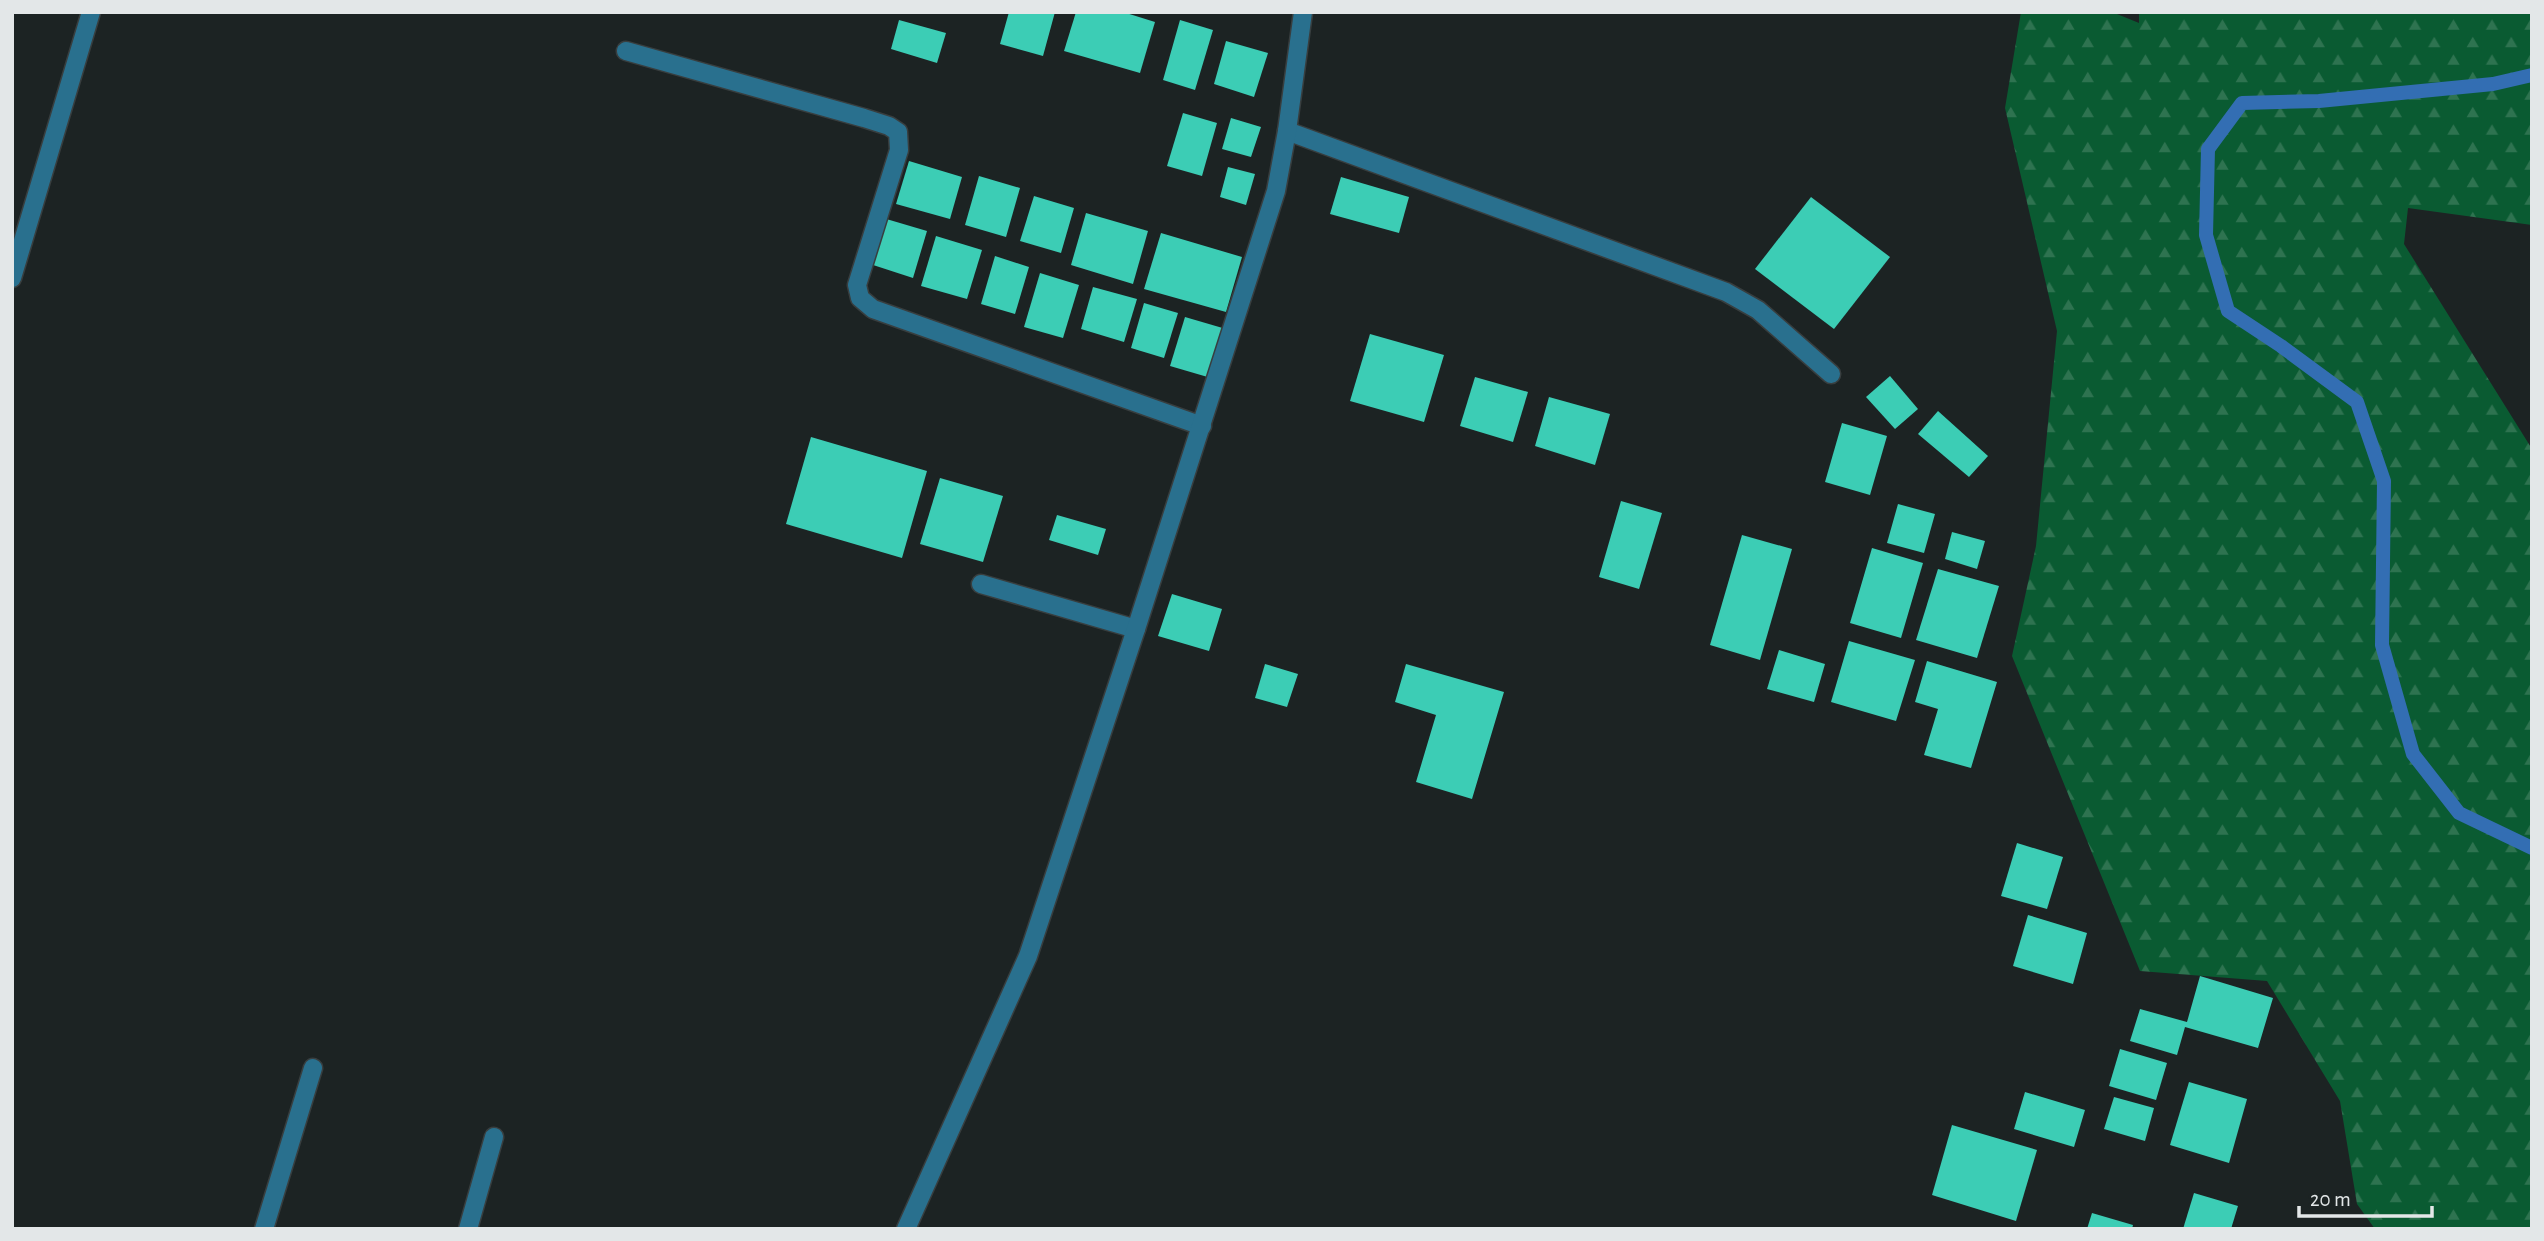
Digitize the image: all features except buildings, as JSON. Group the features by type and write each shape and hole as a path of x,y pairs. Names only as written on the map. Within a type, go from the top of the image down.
{"street":[{"path":"12,278 91,12"},
{"path":"906,1229 1028,956 1136,629 1276,191 1303,12"},
{"path":"626,51 864,118 889,126 898,132 899,150 857,285 860,298 873,309 1202,426"},
{"path":"1287,131 1726,292 1758,310 1830,374"},
{"path":"981,584 1136,629"},
{"path":"264,1229 313,1068"},
{"path":"468,1229 494,1137"}],"green space":[{"path":"2021,12 2112,12 2139,23 2139,12 2532,12 2532,225 2408,208 2404,244 2532,449 2532,1229 2375,1229 2357,1204 2340,1101 2267,981 2140,971 2012,656 2036,546 2057,331 2005,108"}],"waterway":[{"path":"2532,75 2493,84 2319,101 2242,103 2208,149 2206,235 2228,311 2357,402 2384,481 2382,645 2413,754 2459,813 2532,848"}]}
